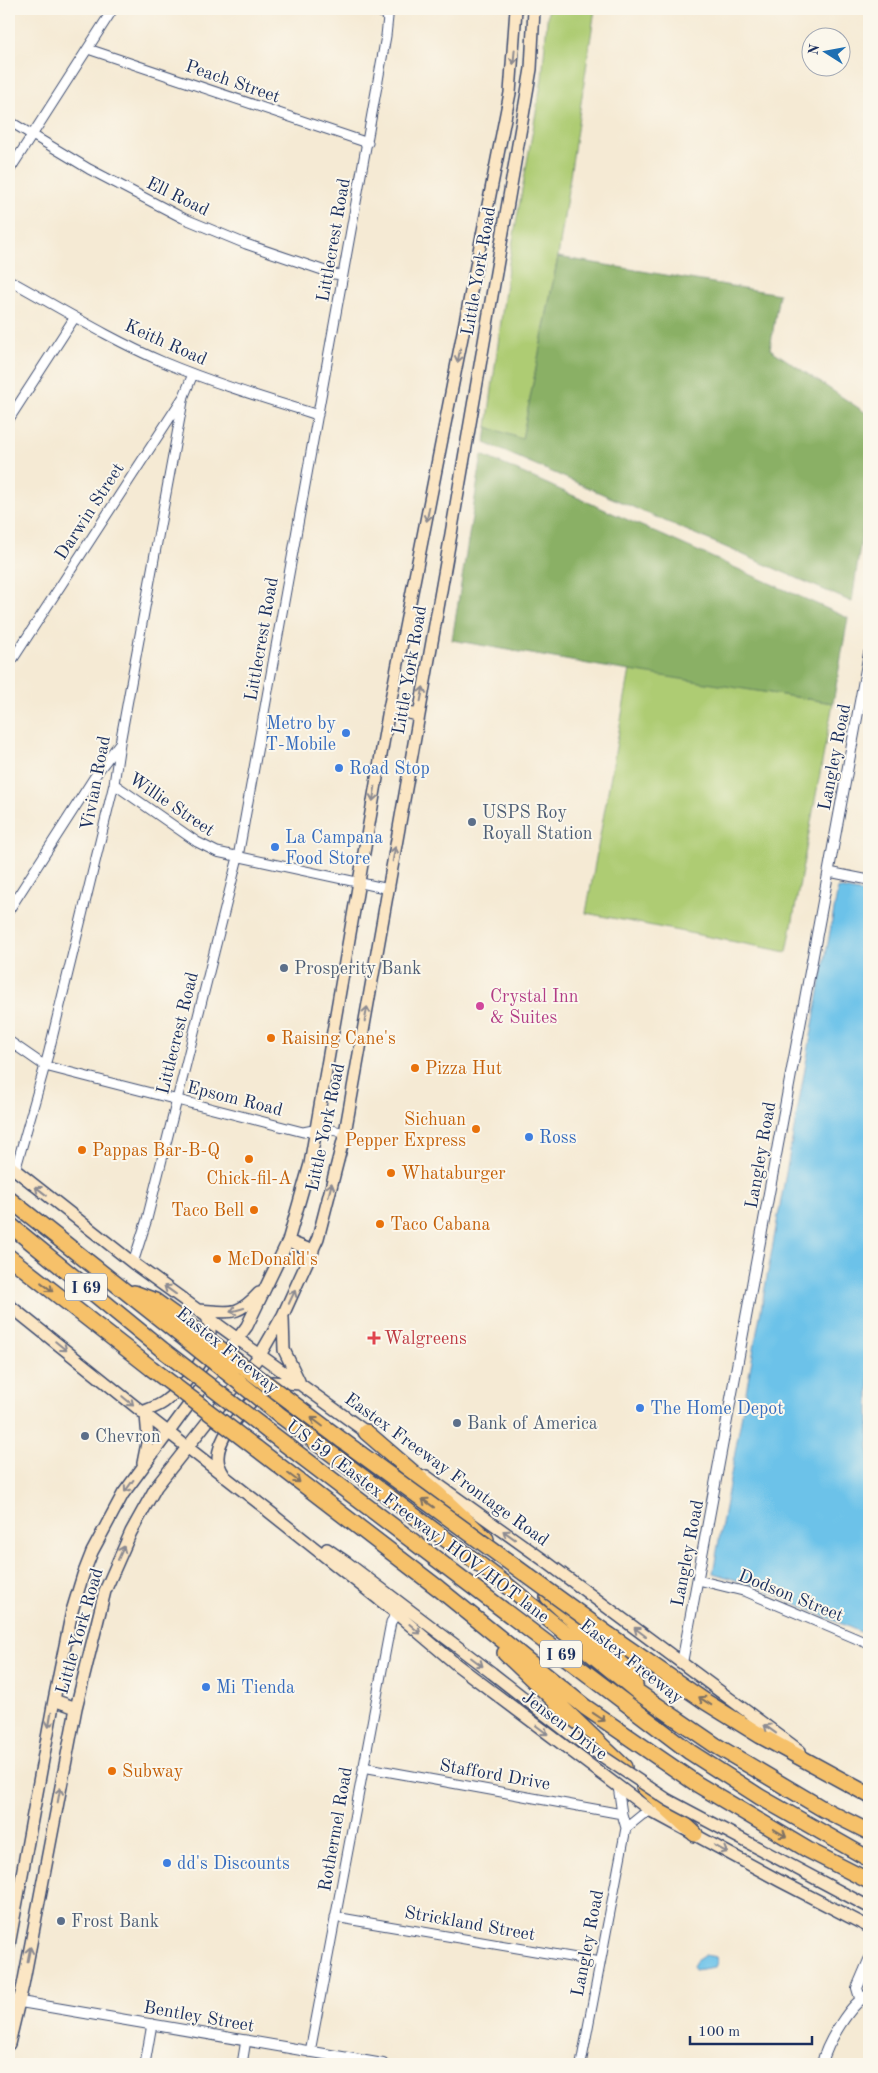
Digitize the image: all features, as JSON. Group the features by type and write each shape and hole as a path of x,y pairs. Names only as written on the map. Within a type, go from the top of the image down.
{"highway":[{"name":"Eastex Freeway","path":"9,1199 119,1287 183,1329 281,1416 503,1582 640,1693 715,1745 823,1809 869,1832"},
{"name":"US 59 (Eastex Freeway) HOV/HOT lane","path":"9,1224 164,1350 268,1431 690,1752 760,1796 868,1858"},
{"name":"I 69","path":"9,1257 438,1588 585,1707 658,1758 808,1850 863,1878"},
{"path":"183,1329 291,1402 608,1635 706,1702 761,1736 869,1794"},
{"path":"366,1432 440,1496 624,1666 640,1693"},
{"path":"438,1588 578,1725 695,1834"},
{"path":"843,1892 869,1905"}],"main road":[{"name":"Little York Road","path":"9,1945 72,1611 92,1552 123,1494 247,1326 288,1241 310,1164 389,709 510,92 516,9"},
{"name":"Little York Road","path":"9,2044 14,2001 76,1708 96,1621 105,1591 116,1564 156,1487 260,1355 283,1315 313,1251 345,1133 452,529 529,78 534,9"},
{"path":"389,709 418,715"},
{"name":"Eastex Freeway Frontage Road","path":"12,1168 133,1263 798,1749 869,1794"},
{"path":"288,1241 313,1251"},
{"path":"197,1309 235,1312 246,1307 267,1285"},
{"path":"9,1309 268,1511 346,1562 575,1738 668,1800 843,1892"},
{"path":"283,1315 284,1350 301,1384"},
{"path":"144,1414 172,1396 196,1366 206,1350 211,1335 211,1326 207,1317"},
{"path":"225,1476 218,1464 221,1442 250,1403 272,1382 301,1384"},
{"path":"143,1467 148,1438 144,1414"},
{"name":"Jensen Drive","path":"268,1511 397,1613 457,1665 651,1810 780,1881 869,1927"},
{"path":"54,1700 76,1708"},
{"path":"843,1912 864,1911 869,1905"}],"street":[{"path":"9,171 114,9"},
{"name":"Littlecrest Road","path":"133,1263 147,1218 238,857 368,143 388,17 381,12"},
{"name":"Peach Street","path":"88,49 368,143"},
{"name":"Ell Road","path":"9,121 89,169 183,218 246,244 334,274 343,275"},
{"name":"Keith Road","path":"9,280 75,317 162,361 193,374 318,416"},
{"path":"9,419 75,317"},
{"name":"Darwin Street","path":"9,665 184,396 193,374"},
{"name":"Vivian Road","path":"12,1168 45,1066 114,784 184,396"},
{"name":"Langley Road","path":"682,1663 869,653"},
{"path":"9,910 99,770 120,743"},
{"name":"Willie Street","path":"114,784 197,842 217,852 389,889"},
{"path":"828,872 869,880"},
{"name":"Epsom Road","path":"9,1041 45,1066 303,1132 324,1128 345,1133"},
{"name":"Dodson Street","path":"698,1580 747,1592 869,1644"},
{"name":"Rothermel Road","path":"310,2052 362,1767 391,1622 397,1613"},
{"name":"Stafford Drive","path":"362,1767 622,1814"},
{"name":"Langley Road","path":"581,2064 626,1828 618,1786"},
{"path":"626,1828 651,1810"},
{"name":"Strickland Street","path":"335,1917 600,1962"},
{"path":"822,2064 827,2046 833,2035 865,1996 857,1988 869,1960"},
{"name":"Bentley Street","path":"14,2001 246,2040 341,2060 383,2064"},
{"path":"145,2064 152,2024"},
{"path":"242,2064 246,2040"}],"green space":[{"path":"548,9 595,9 558,257 522,440 487,427 508,268 542,79"},
{"path":"558,257 779,294 770,349 869,415 869,483 852,602 485,443 487,427 522,439"},
{"path":"482,455 848,618 833,703 605,667 452,640"},
{"path":"630,670 833,703 787,952 586,913"}],"water":[{"path":"838,888 869,894 869,1636 759,1587 713,1573"},
{"path":"705,1955 716,1957 715,1967 695,1970 693,1966 696,1961"}],"place":[{"name":"Metro by T-Mobile","path":"346,733"},
{"name":"Road Stop","path":"339,768"},
{"name":"USPS Roy Royall Station","path":"472,822"},
{"name":"La Campana Food Store","path":"275,847"},
{"name":"Prosperity Bank","path":"284,968"},
{"name":"Crystal Inn & Suites","path":"480,1006"},
{"name":"Raising Cane's","path":"271,1038"},
{"name":"Pizza Hut","path":"415,1068"},
{"name":"Sichuan Pepper Express","path":"476,1129"},
{"name":"Ross","path":"529,1137"},
{"name":"Pappas Bar-B-Q","path":"82,1150"},
{"name":"Chick-fil-A","path":"249,1159"},
{"name":"Whataburger","path":"391,1173"},
{"name":"Taco Bell","path":"254,1210"},
{"name":"Taco Cabana","path":"380,1224"},
{"name":"McDonald's","path":"217,1259"},
{"name":"Walgreens","path":"374,1338"},
{"name":"The Home Depot","path":"640,1408"},
{"name":"Bank of America","path":"457,1423"},
{"name":"Chevron","path":"85,1436"},
{"name":"Mi Tienda","path":"206,1687"},
{"name":"Subway","path":"112,1771"},
{"name":"dd's Discounts","path":"167,1863"},
{"name":"Frost Bank","path":"61,1921"}]}
